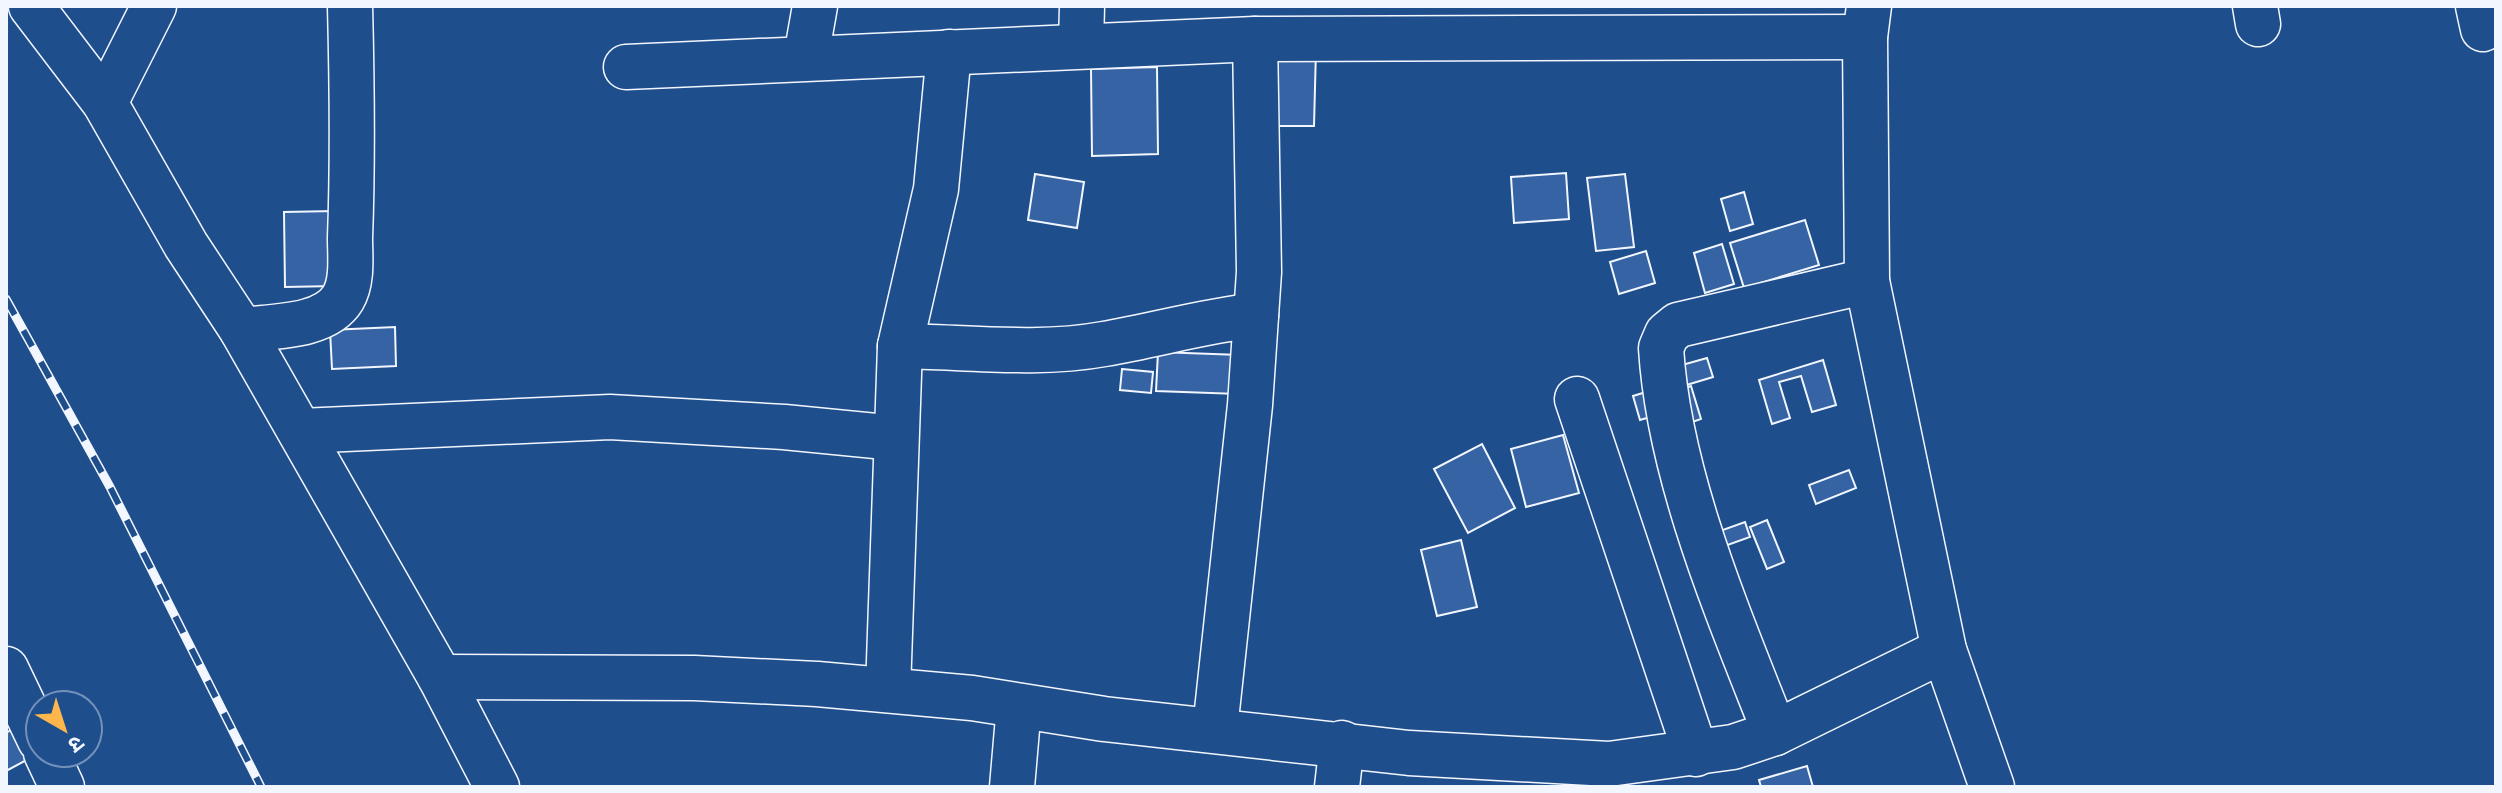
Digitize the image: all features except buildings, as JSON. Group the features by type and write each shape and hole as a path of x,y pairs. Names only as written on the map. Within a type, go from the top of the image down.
{"street":[{"path":"31,6 105,103 186,245 242,330 440,677 497,787"},
{"path":"105,103 154,6"},
{"path":"242,330 306,322 325,315 343,299 349,278 354,163 350,6"},
{"path":"806,57 815,6"},
{"path":"626,67 949,52 1081,26 1255,39 1867,21 1867,281 1944,650 1992,787"},
{"path":"1215,729 1250,405 1259,272 1255,39"},
{"path":"888,690 900,346 936,189 949,52"},
{"path":"1775,733 1699,528 1678,448 1661,348 1667,334 1678,325 1867,281"},
{"path":"900,346 1062,349 1105,344 1205,320 1256,315"},
{"path":"1577,399 1696,754"},
{"path":"301,431 610,417 784,427 896,438"},
{"path":"440,677 694,678 888,690 1607,775 1733,747 1775,733 1944,650"},
{"path":"6,669 24,707"},
{"path":"1012,787 1019,706"},
{"path":"1337,787 1342,743"}],"railway":[{"path":"6,299 110,487 261,787"}]}
